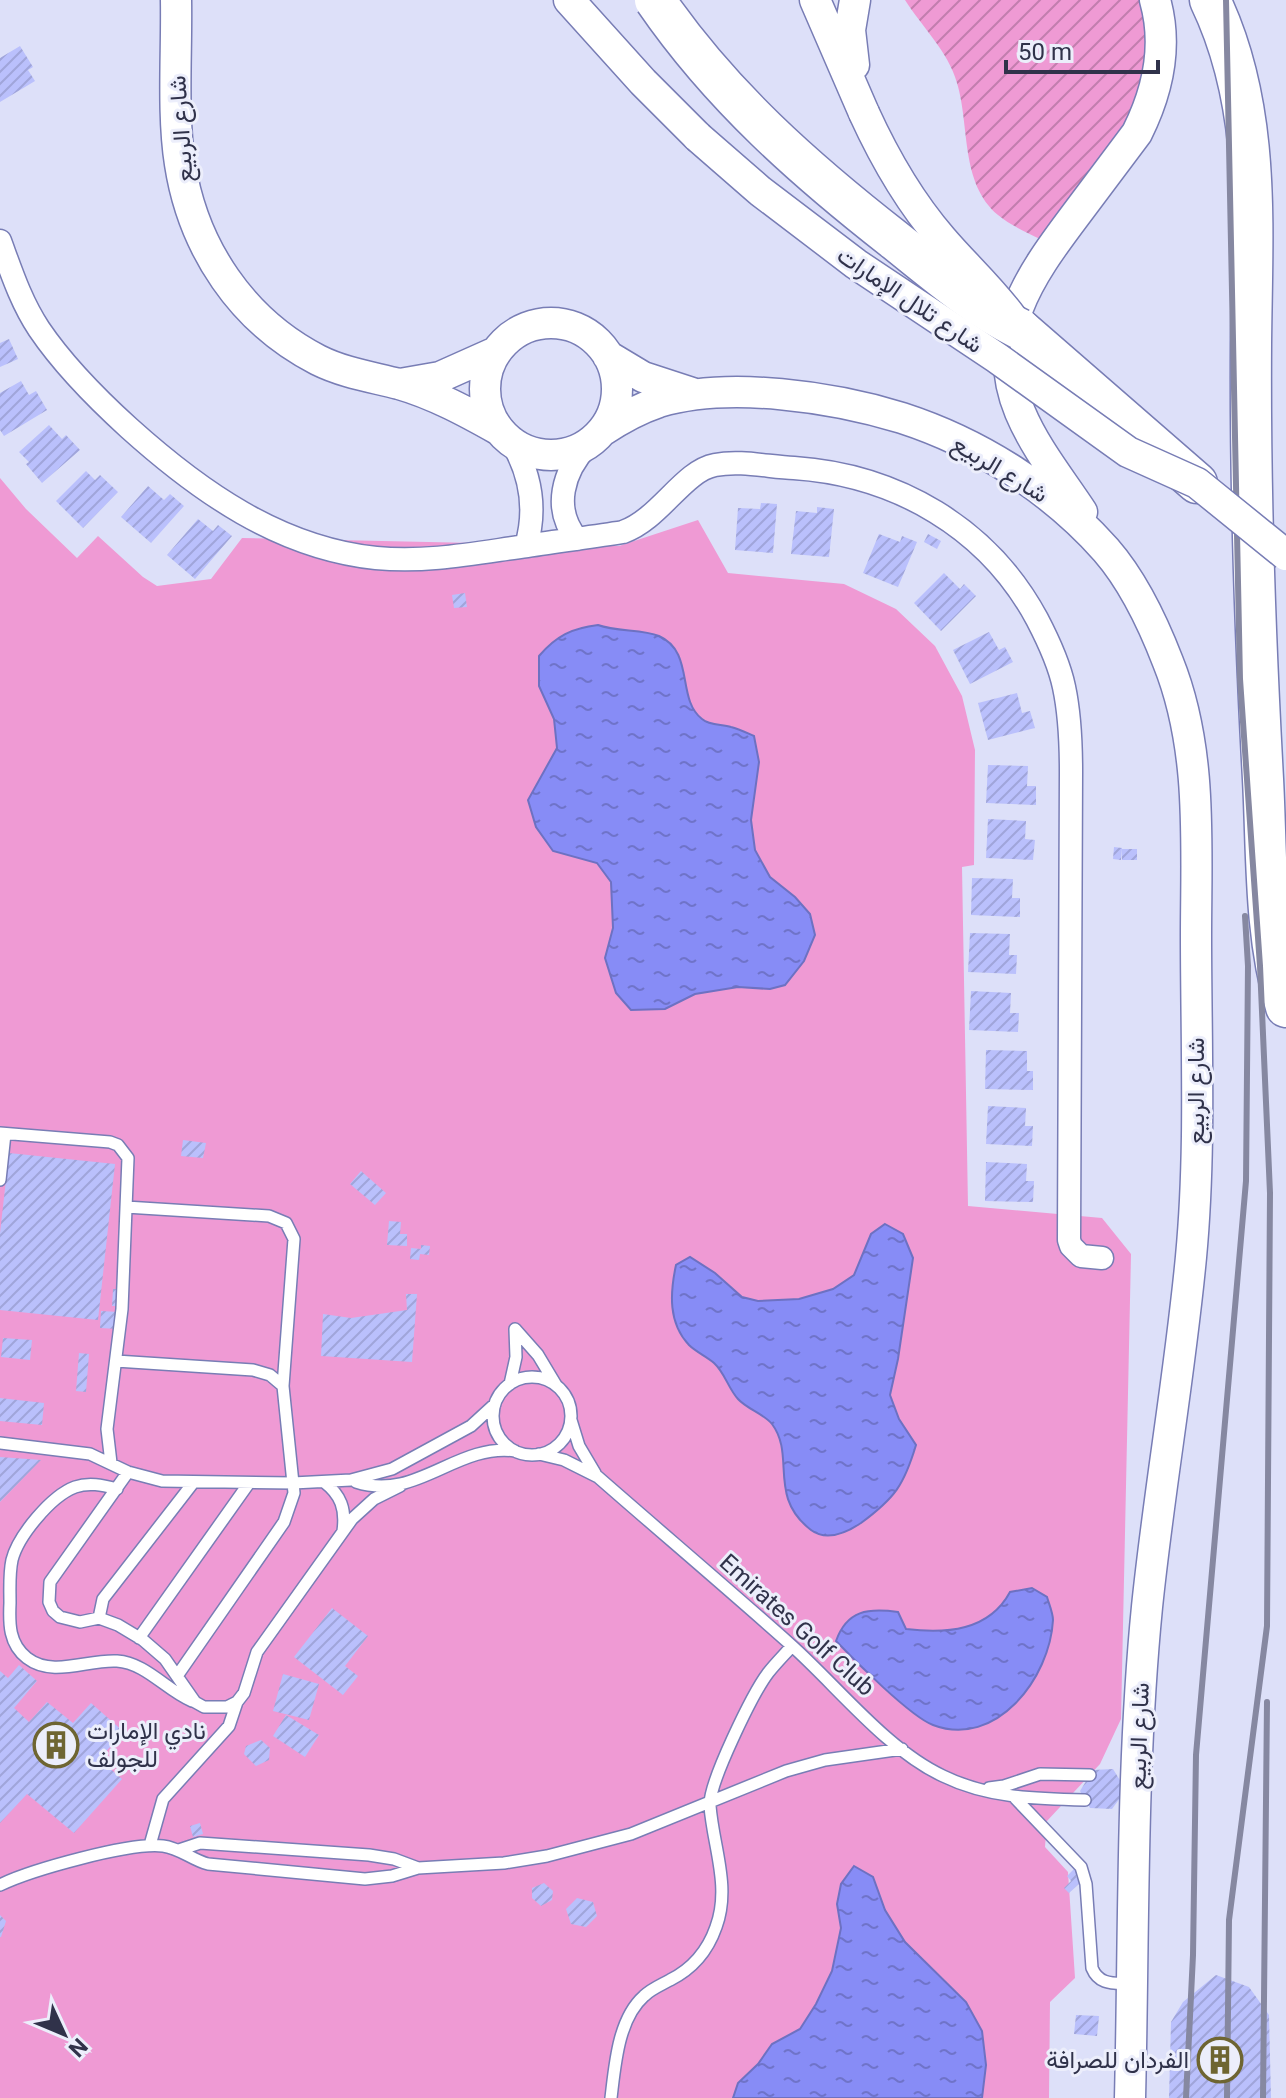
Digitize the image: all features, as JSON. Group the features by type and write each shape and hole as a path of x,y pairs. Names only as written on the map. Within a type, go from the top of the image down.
{"highway":[{"path":"655,0 728,93 794,158 967,297 1020,329 1197,483"},
{"path":"1210,0 1237,73 1252,170 1250,494 1253,600 1271,934 1286,1007"}],"main road":[{"name":"شارع الربيع","path":"176,0 179,161 188,203 224,278 251,311 283,338 319,360 358,376 400,384 440,400 506,437"},
{"name":"شارع تلال الإمارات","path":"569,0 698,137 791,216 1128,452 1197,483 1286,555"},
{"path":"855,0 850,30 851,48 864,113"},
{"path":"1109,553 1019,411 1009,365 1010,341 1013,318 1032,275 1137,133 1148,110 1161,60 1161,35 1155,0"},
{"path":"817,4 885,157 911,199 1020,329"},
{"path":"553,323 575,328 594,339 608,356 616,374 617,394 613,414 595,438 570,453 550,456 531,452 506,437 489,412 485,392 488,371 496,352 512,336 532,326 553,323"},
{"name":"شارع الربيع","path":"400,384 440,377 496,352"},
{"name":"شارع الربيع","path":"608,356 662,385 702,395"},
{"name":"شارع الربيع","path":"595,438 620,419 660,402 702,395 759,394 815,398 871,409 925,426 976,449 1025,479 1070,513 1109,553 1144,607 1170,666 1188,727 1196,790 1195,1202 1147,1606 1130,1788 1133,1984 1130,2098"}],"street":[{"path":"0,241 20,294 39,329 89,390 175,469 210,495 289,535 331,549 374,558 418,560 623,532 647,521 695,474 705,468 727,464 816,470 859,478 939,512 974,538 1005,570 1029,605 1050,643 1064,685 1071,772 1069,1240 1081,1256 1102,1258"},
{"path":"506,437 524,466 531,491 532,518 526,546"},
{"path":"577,539 564,517 564,491 572,466 595,438"},
{"path":"531,491 564,491"}],"lane":[{"path":"0,1180 3,1133 118,1145 128,1158 122,1309 107,1429 111,1463"},
{"path":"126,1207 269,1216 286,1223 295,1248 283,1386 293,1483 292,1503 284,1522 177,1676"},
{"path":"0,1443 90,1454 128,1472 162,1481 293,1483 351,1480 392,1469 471,1426 495,1404 510,1384 516,1357 515,1329 538,1355 565,1395 579,1446 598,1477"},
{"path":"116,1361 253,1370 270,1375 283,1386"},
{"path":"510,1384 533,1377 556,1385"},
{"path":"495,1404 493,1415 499,1437 516,1451 527,1455 551,1450 561,1442 571,1418"},
{"path":"150,1845 163,1799 229,1726 248,1683 257,1652 362,1508 400,1486 484,1452 516,1451"},
{"path":"539,1454 564,1460 598,1477"},
{"path":"128,1472 50,1582 47,1592 53,1611 60,1617 80,1622 99,1618 108,1620 139,1638 165,1659 195,1702"},
{"name":"Emirates Golf Club","path":"598,1477 792,1646 902,1749 945,1778 1015,1798 1085,1800"},
{"path":"351,1480 367,1486 400,1486"},
{"path":"324,1482 340,1498 344,1509 343,1531"},
{"path":"99,1618 103,1599 193,1483"},
{"path":"139,1638 249,1483"},
{"path":"117,1489 99,1485 75,1487 54,1501 26,1531 12,1558 10,1573 11,1636 18,1649 29,1660 57,1668 104,1661 131,1664 144,1669 180,1696 195,1702 215,1709 237,1702"},
{"path":"611,2098 622,2034 634,2007 656,1987 686,1971 710,1942 717,1925 722,1887 709,1802 757,1690 792,1646"},
{"path":"0,1885 35,1872 150,1845 179,1850 208,1864 365,1879 392,1876 418,1868 461,1867 547,1856 631,1834 748,1784 799,1767 825,1760 902,1749"},
{"name":"Emirates Golf Club","path":"979,1788 1004,1786 1040,1774 1090,1775"},
{"path":"1015,1798 1081,1867 1086,1884 1092,1968 1096,1977 1106,1983 1133,1984"},
{"path":"179,1850 200,1843 381,1856 418,1868"}],"shaded area":[{"path":"905,0 1142,0 1149,61 1128,124 1040,239 998,215 977,187 953,71"},
{"path":"0,478 26,509 77,558 98,536 157,586 211,579 242,538 619,546 698,520 728,573 844,584 896,609 935,646 962,696 975,750 974,865 962,867 968,1206 1102,1218 1131,1254 1121,1719 1100,1764 1047,1821 1045,1847 1068,1872 1075,1978 1050,2002 1049,2098 0,2098"}],"water":[{"path":"598,625 652,634 670,643 682,664 689,700 702,719 754,736 759,762 751,820 755,850 770,877 810,914 815,935 804,961 785,985 770,989 738,987 695,994 665,1009 631,1010 616,993 605,958 613,928 611,882 597,863 553,851 536,827 528,800 557,748 554,719 539,686 539,656 565,634"},
{"path":"885,1224 903,1234 913,1258 890,1395 899,1419 916,1445 897,1490 882,1506 849,1530 830,1536 817,1534 798,1517 790,1504 782,1449 772,1424 738,1399 718,1367 692,1347 677,1327 672,1307 676,1265 690,1257 715,1273 742,1297 758,1301 799,1299 833,1289 854,1275 871,1234"},
{"path":"1032,1588 1047,1597 1053,1617 1050,1642 1042,1664 1016,1703 998,1718 978,1727 956,1730 923,1720 883,1687 836,1641 846,1623 860,1613 877,1610 898,1612 906,1629 951,1630 991,1615 1010,1592"},
{"path":"854,1866 873,1877 885,1910 905,1942 966,2002 982,2031 986,2065 982,2098 733,2098 738,2083 758,2064 772,2044 800,2029 816,2004 832,1971 841,1928 837,1904 841,1884"}],"building":[{"path":"20,46 33,67 28,70 35,81 0,102 0,58"},
{"path":"9,339 18,359 0,367 0,343"},
{"path":"21,381 29,395 36,391 47,410 4,436 0,430 0,393"},
{"path":"49,425 62,439 66,435 80,450 42,483 19,452"},
{"path":"86,471 95,480 100,475 118,492 83,528 56,501"},
{"path":"148,486 164,500 170,494 184,506 151,543 121,517"},
{"path":"761,503 777,504 773,553 735,550 738,508 760,509"},
{"path":"817,507 834,509 829,557 791,554 796,511 817,513"},
{"path":"198,519 213,531 218,525 232,536 195,579 167,555"},
{"path":"879,534 900,542 902,536 917,542 898,587 863,573"},
{"path":"928,534 941,541 937,549 924,542"},
{"path":"944,573 960,589 964,584 976,596 941,631 914,603"},
{"path":"465,593 467,607 454,608 452,595"},
{"path":"989,632 999,650 1005,647 1013,662 970,684 953,650"},
{"path":"1017,693 1022,713 1030,711 1035,728 988,740 978,703"},
{"path":"988,765 1028,766 1027,786 1036,786 1036,805 986,803"},
{"path":"988,819 1026,821 1025,839 1035,840 1033,860 986,858"},
{"path":"1114,847 1122,848 1121,860 1113,859"},
{"path":"1122,849 1137,849 1137,860 1122,860"},
{"path":"972,878 1013,879 1012,898 1020,898 1020,917 971,915"},
{"path":"970,933 1010,934 1009,955 1017,955 1016,974 968,972"},
{"path":"971,991 1011,993 1010,1013 1019,1013 1018,1032 969,1030"},
{"path":"986,1050 1027,1051 1027,1071 1033,1071 1033,1090 985,1089"},
{"path":"988,1106 1026,1108 1025,1126 1033,1126 1032,1146 986,1144"},
{"path":"183,1140 206,1143 203,1158 181,1156"},
{"path":"9,1153 115,1164 98,1320 0,1310 0,1233"},
{"path":"986,1162 1027,1164 1026,1181 1034,1181 1033,1202 985,1201"},
{"path":"361,1171 386,1193 375,1205 350,1184"},
{"path":"389,1221 401,1222 400,1234 407,1234 407,1246 387,1245"},
{"path":"421,1245 430,1246 429,1255 420,1254 419,1260 410,1259 411,1248 421,1249"},
{"path":"113,1289 121,1289 120,1306 112,1306"},
{"path":"406,1294 417,1294 412,1362 321,1356 323,1314 351,1318 407,1310"},
{"path":"101,1311 119,1312 118,1329 100,1328"},
{"path":"3,1338 32,1340 30,1360 1,1357"},
{"path":"79,1353 89,1354 86,1392 76,1391"},
{"path":"0,1398 44,1403 42,1425 0,1421"},
{"path":"0,1457 41,1460 0,1502"},
{"path":"332,1608 368,1636 345,1666 358,1676 343,1695 294,1657"},
{"name":"نادي الإمارات للجولف","path":"19,1665 37,1681 14,1708 29,1722 47,1702 73,1723 91,1703 124,1732 99,1759 122,1779 74,1833 27,1794 0,1823 0,1671 8,1678"},
{"path":"283,1674 319,1684 309,1720 273,1711"},
{"path":"286,1715 319,1735 305,1757 273,1736"},
{"path":"261,1740 270,1748 269,1760 256,1766 244,1754 246,1746"},
{"path":"1113,1769 1126,1790 1112,1809 1090,1808 1080,1791 1093,1770"},
{"path":"200,1823 203,1834 193,1837 190,1826"},
{"path":"1076,1867 1081,1872 1076,1876 1081,1882 1069,1893 1064,1888 1071,1881 1067,1876"},
{"path":"544,1883 553,1891 552,1900 541,1906 532,1898 532,1888"},
{"path":"577,1898 593,1902 597,1916 586,1927 571,1924 566,1909"},
{"path":"0,1915 6,1921 1,1937 0,1937"},
{"name":"الفردان للصرافة","path":"1216,1975 1249,1987 1269,2015 1271,2098 1169,2098 1171,2022 1183,2002"},
{"path":"1076,2015 1099,2016 1097,2036 1074,2034"}],"railway":[{"path":"1226,0 1240,679 1260,966 1270,1193 1267,1626 1229,1920 1227,2098"},
{"path":"1186,2098 1193,1955 1196,1755 1246,1181 1248,966 1245,916"},
{"path":"1263,2098 1267,1702"}],"place":[{"name":"نادي الإمارات للجولف","path":"56,1745"},
{"name":"الفردان للصرافة","path":"1220,2060"}]}
